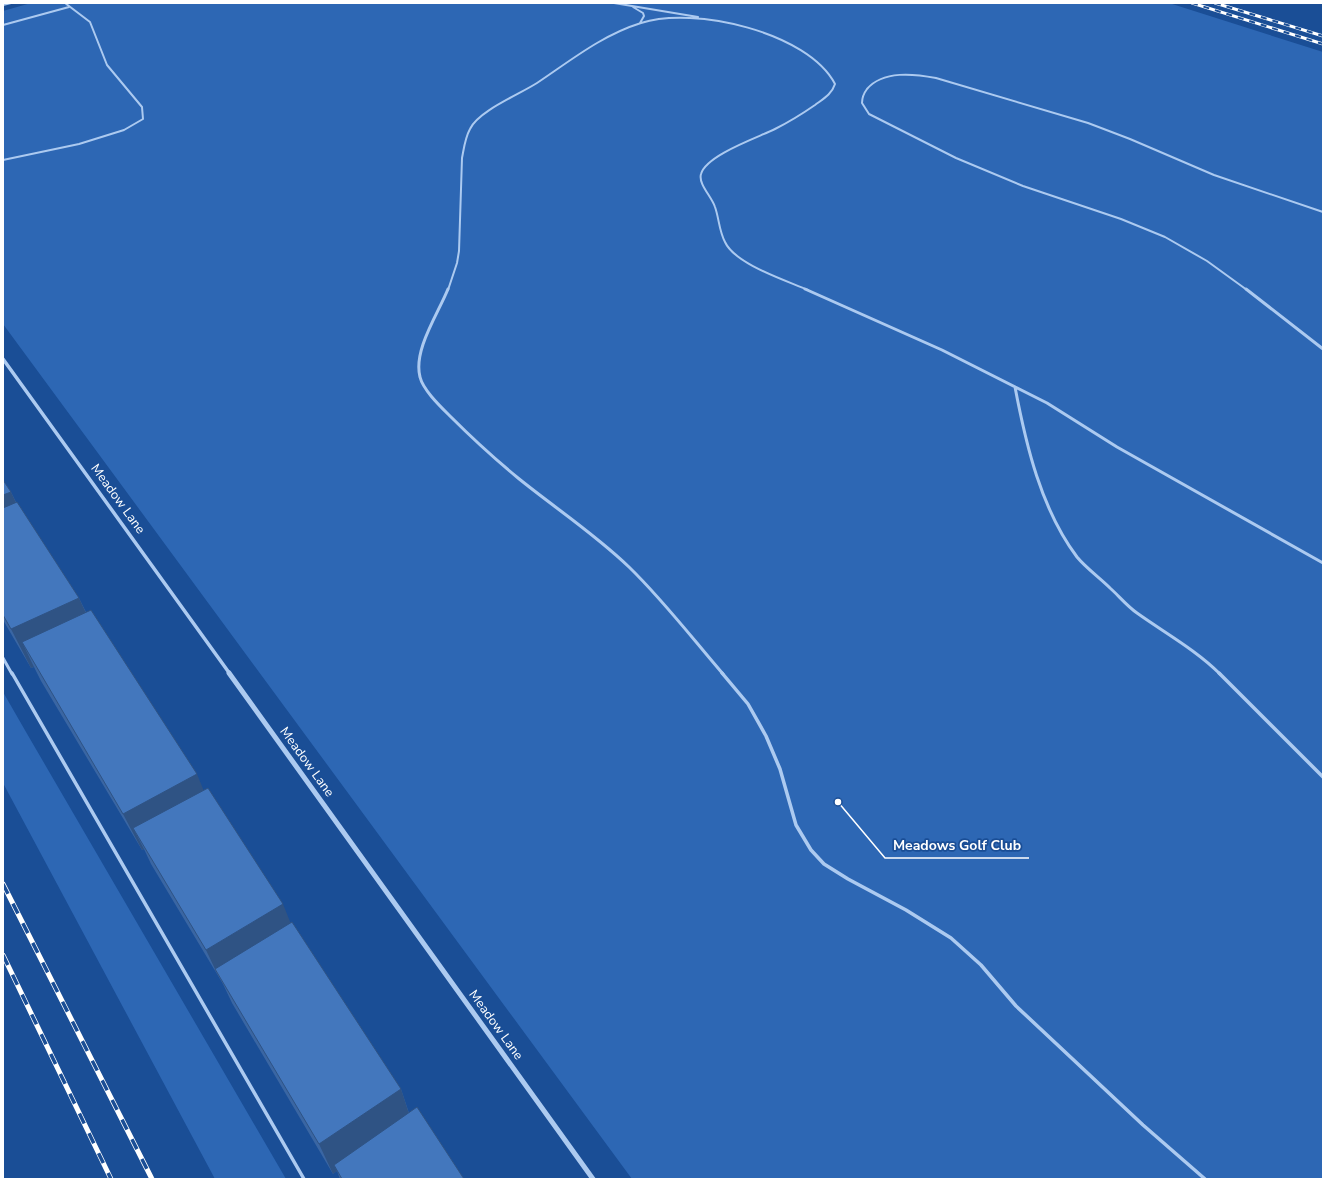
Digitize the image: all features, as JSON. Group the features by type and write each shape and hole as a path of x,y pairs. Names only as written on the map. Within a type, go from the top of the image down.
{"street":[{"name":"Meadow Lane","path":"3,359 593,1179"}],"lane":[{"path":"3,5 11,3"},
{"path":"3,160 79,144 124,130 143,119 142,106 107,65 90,22 65,3"},
{"path":"614,3 679,12 704,19 744,26 782,40 807,53 824,66 835,84 833,91 797,117 730,150 704,166 700,175 702,184 713,202 720,235 729,250 739,259 942,350 1048,403 1117,447 1323,563"},
{"path":"3,25 69,6"},
{"path":"630,6 642,13 644,16 640,23"},
{"path":"704,19 657,20 640,23 612,35 554,73 488,112 478,119 471,127 461,159 459,250 456,268 420,350 418,364 420,378 432,396 469,435 518,478 604,545 629,567 655,593 710,658 748,704 766,736 780,770 796,825 811,850 824,864 848,880 906,910 951,938 981,965 1016,1006 1142,1125 1205,1179"},
{"path":"1323,212 1215,176 1102,128 1048,110 949,83 924,77 904,75 888,76 873,82 866,89 861,99 862,106 869,114 947,153 1046,194 1135,224 1165,237 1230,277 1323,350"},
{"path":"1015,387 1024,436 1042,490 1062,534 1078,558 1136,612 1211,665 1323,777"},
{"path":"3,658 304,1179"}],"shaded area":[{"path":"31,3 1169,3 1323,52 1323,1179 632,1179 3,324 3,11"},
{"path":"3,692 286,1179 215,1179 3,783"}],"building":[{"path":"3,480 11,492 3,495"},
{"path":"17,502 79,598 11,629 3,615 3,508"},
{"path":"91,610 197,774 123,814 22,642"},
{"path":"208,788 283,904 206,950 133,828"},
{"path":"292,922 401,1089 319,1144 215,969"},
{"path":"417,1107 464,1179 342,1179 334,1165"}],"railway":[{"path":"1192,3 1323,44"},
{"path":"1215,3 1323,36"},
{"path":"3,884 152,1179"},
{"path":"3,955 111,1179"}],"place":[{"name":"Meadows Golf Club","path":"838,802"}]}
